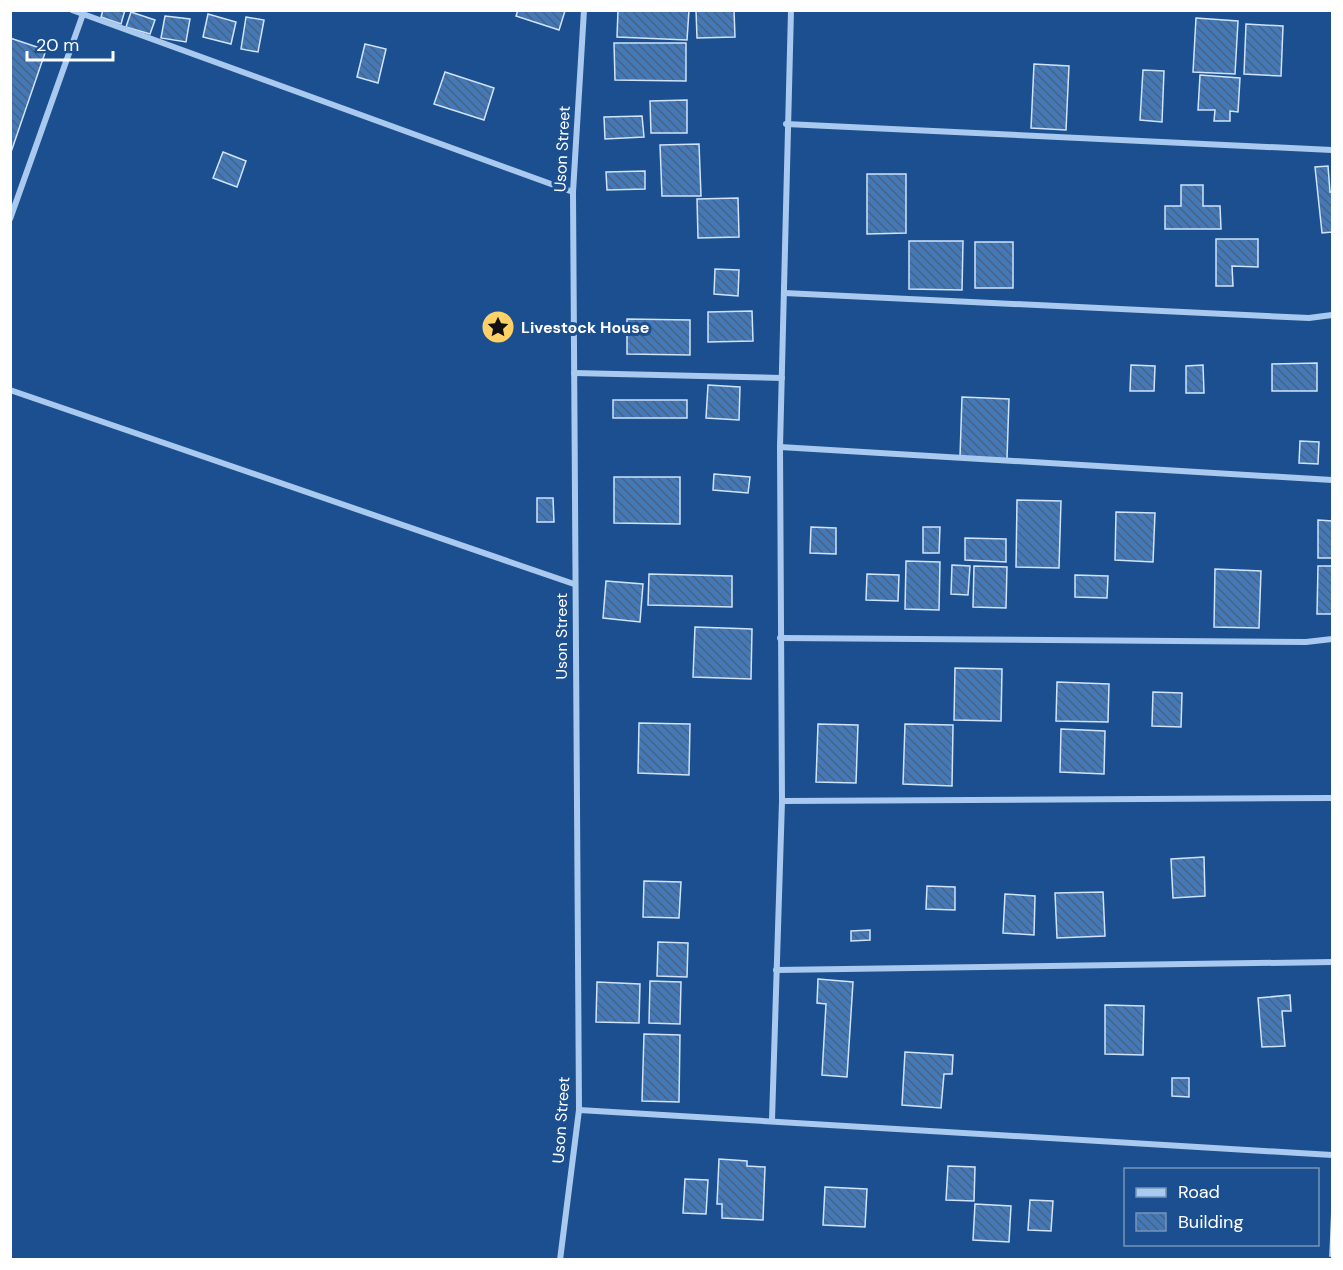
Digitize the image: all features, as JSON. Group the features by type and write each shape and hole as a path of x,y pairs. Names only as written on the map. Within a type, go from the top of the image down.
{"street":[{"path":"72,10 573,192"},
{"name":"Uson Street","path":"560,1260 579,1110 573,192 584,10"},
{"path":"772,1120 782,801 780,447 786,124 791,10"},
{"path":"10,219 83,15"},
{"path":"786,124 1332,150"},
{"path":"784,293 1309,318 1332,315"},
{"path":"574,373 782,378"},
{"path":"10,390 574,584"},
{"path":"780,447 1332,480"},
{"path":"780,638 1306,642 1332,639"},
{"path":"782,801 1332,798"},
{"path":"776,970 1332,962"},
{"path":"579,1110 1332,1155"}],"building":[{"path":"103,10 125,10 121,24 101,17"},
{"path":"518,10 565,11 559,30 516,16"},
{"path":"618,10 689,10 687,40 617,37"},
{"path":"696,10 734,10 735,37 697,38"},
{"path":"131,12 155,20 150,34 126,27"},
{"path":"208,14 236,22 231,44 203,37"},
{"path":"165,16 190,19 186,42 161,38"},
{"path":"246,17 264,20 258,52 241,49"},
{"path":"1196,18 1238,21 1235,74 1193,72"},
{"path":"1246,24 1283,26 1281,76 1244,74"},
{"path":"10,38 46,50 10,155"},
{"path":"614,43 686,43 686,81 615,80"},
{"path":"365,44 386,49 378,83 357,77"},
{"path":"1034,64 1069,66 1066,130 1031,128"},
{"path":"1143,70 1164,71 1162,122 1140,120"},
{"path":"445,72 494,88 484,120 434,104"},
{"path":"1200,75 1240,78 1238,112 1230,111 1230,121 1214,121 1215,110 1198,110"},
{"path":"687,100 687,133 651,133 650,101"},
{"path":"642,116 644,137 605,139 604,117"},
{"path":"699,144 701,196 662,196 660,145"},
{"path":"223,152 246,161 237,187 213,178"},
{"path":"1328,166 1330,192 1332,192 1332,232 1322,233 1315,167"},
{"path":"645,171 645,189 607,190 606,172"},
{"path":"867,174 906,174 906,233 867,234"},
{"path":"1181,185 1203,185 1203,206 1220,206 1221,229 1165,229 1165,206 1181,206"},
{"path":"738,198 739,237 698,238 697,199"},
{"path":"1216,239 1258,239 1258,267 1232,266 1233,286 1216,286"},
{"path":"909,241 963,241 962,290 909,289"},
{"path":"975,242 1013,242 1013,288 975,288"},
{"path":"715,269 739,270 738,296 714,294"},
{"path":"752,311 753,341 708,342 708,312"},
{"path":"627,319 690,320 690,355 627,354"},
{"path":"1317,363 1317,391 1272,391 1272,364"},
{"path":"1131,365 1155,366 1154,391 1130,391"},
{"path":"1203,365 1204,393 1186,393 1186,366"},
{"path":"708,385 740,387 739,420 706,418"},
{"path":"962,397 1009,399 1007,459 960,457"},
{"path":"613,400 687,400 687,418 613,418"},
{"path":"1300,441 1319,442 1318,464 1299,463"},
{"path":"714,474 750,477 748,493 713,490"},
{"path":"614,477 680,477 680,524 614,523"},
{"path":"537,498 553,498 554,522 537,522"},
{"path":"1017,500 1061,501 1059,568 1016,567"},
{"path":"1116,512 1155,513 1153,562 1115,560"},
{"path":"1318,520 1332,521 1332,558 1318,558"},
{"path":"811,527 836,528 836,554 810,553"},
{"path":"923,527 940,527 939,553 923,553"},
{"path":"965,538 1006,539 1006,562 965,560"},
{"path":"906,561 940,562 939,610 905,609"},
{"path":"952,565 970,566 968,595 951,594"},
{"path":"974,566 1007,567 1006,608 973,607"},
{"path":"1318,566 1332,566 1332,614 1317,614"},
{"path":"1215,569 1261,571 1259,628 1214,627"},
{"path":"649,574 732,576 732,607 648,605"},
{"path":"867,574 899,575 898,601 866,600"},
{"path":"1075,575 1108,576 1107,598 1075,597"},
{"path":"606,581 643,584 640,622 603,618"},
{"path":"695,627 752,629 751,679 693,677"},
{"path":"955,668 1002,669 1001,721 954,720"},
{"path":"1057,682 1109,684 1108,722 1056,721"},
{"path":"1153,692 1182,693 1181,727 1152,726"},
{"path":"639,723 690,724 689,775 638,773"},
{"path":"818,724 858,725 856,783 816,782"},
{"path":"905,724 953,725 952,786 903,784"},
{"path":"1061,729 1105,731 1104,774 1060,772"},
{"path":"1204,857 1205,896 1173,898 1171,859"},
{"path":"644,881 681,882 679,918 643,917"},
{"path":"927,886 955,887 955,910 926,909"},
{"path":"1103,892 1105,936 1057,938 1055,893"},
{"path":"1005,894 1035,896 1034,935 1003,933"},
{"path":"870,930 870,940 851,941 851,931"},
{"path":"658,942 688,943 687,977 657,976"},
{"path":"818,979 853,982 847,1077 822,1075 826,1004 817,1003"},
{"path":"650,981 681,982 680,1024 649,1023"},
{"path":"597,982 640,984 639,1023 596,1022"},
{"path":"1290,995 1291,1011 1282,1011 1285,1046 1262,1047 1258,998"},
{"path":"1105,1005 1144,1006 1143,1055 1105,1054"},
{"path":"644,1034 680,1035 679,1102 642,1101"},
{"path":"905,1052 953,1055 952,1074 944,1074 941,1108 902,1105"},
{"path":"1172,1078 1189,1078 1189,1097 1172,1096"},
{"path":"719,1159 747,1161 747,1166 765,1167 763,1220 722,1218 722,1204 717,1204"},
{"path":"948,1166 975,1167 974,1201 946,1200"},
{"path":"685,1179 708,1180 706,1214 683,1213"},
{"path":"825,1187 867,1189 865,1227 823,1225"},
{"path":"1030,1200 1053,1201 1051,1231 1028,1230"},
{"path":"975,1204 1011,1206 1009,1242 973,1240"},
{"path":"1332,1207 1332,1256 1330,1256"}],"place":[{"name":"Livestock House","path":"498,327"}]}
